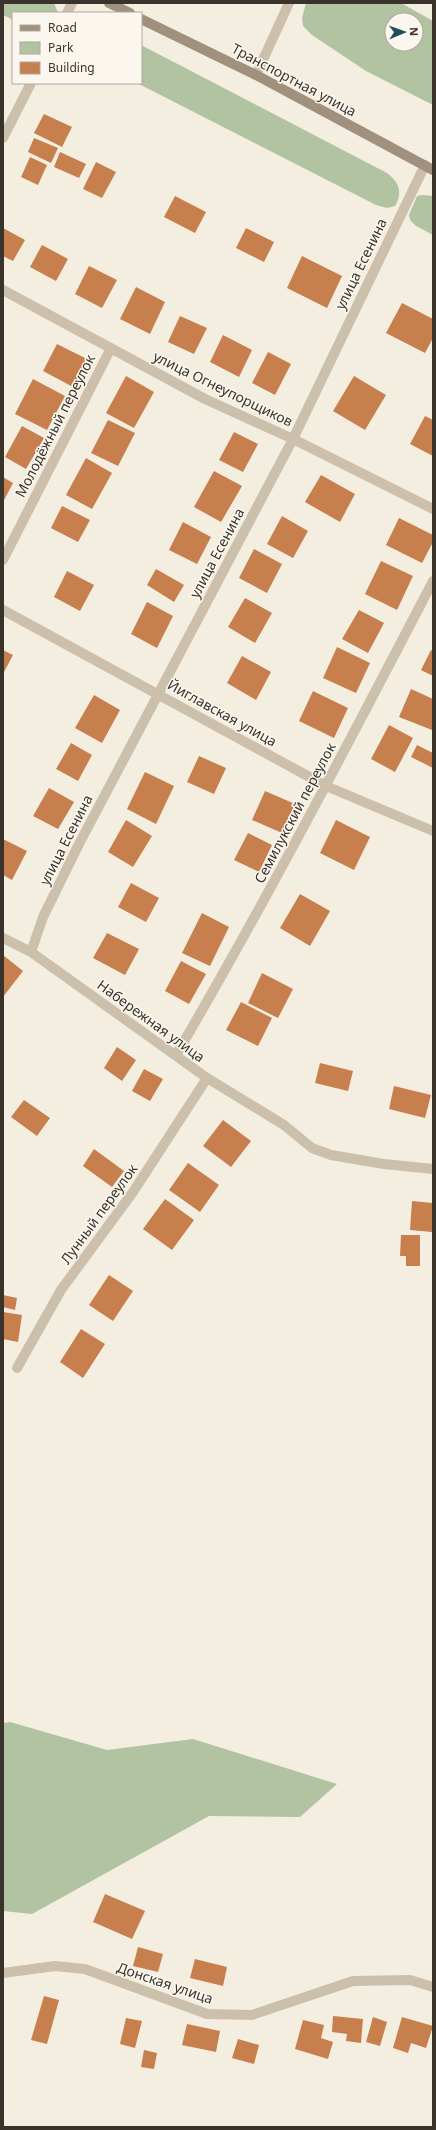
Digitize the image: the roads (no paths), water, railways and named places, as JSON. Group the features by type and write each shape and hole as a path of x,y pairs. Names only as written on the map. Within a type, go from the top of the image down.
{"main road":[{"path":"109,3 128,12"},
{"name":"Транспортная улица","path":"142,19 256,75 429,168"}],"street":[{"path":"68,12 72,3"},
{"path":"256,75 289,3"},
{"path":"3,138 30,84"},
{"name":"улица Есенина","path":"31,952 43,917 69,864 293,439 429,168"},
{"name":"улица Огнеупорщиков","path":"3,290 205,399 293,439 433,509"},
{"name":"Молодёжный переулок","path":"3,560 111,348"},
{"name":"Семилукский переулок","path":"176,1055 235,954 326,786 433,581"},
{"name":"Йиглавская улица","path":"3,610 326,786 433,831"},
{"name":"Набережная улица","path":"3,938 31,952 207,1078 284,1125 312,1148 331,1155 384,1164 433,1169"},
{"name":"Лунный переулок","path":"17,1368 61,1290 133,1192 207,1078"},
{"name":"Донская улица","path":"3,1973 55,1966 85,1969 207,2014 252,2015 353,1980 410,1980 433,1987"}]}
